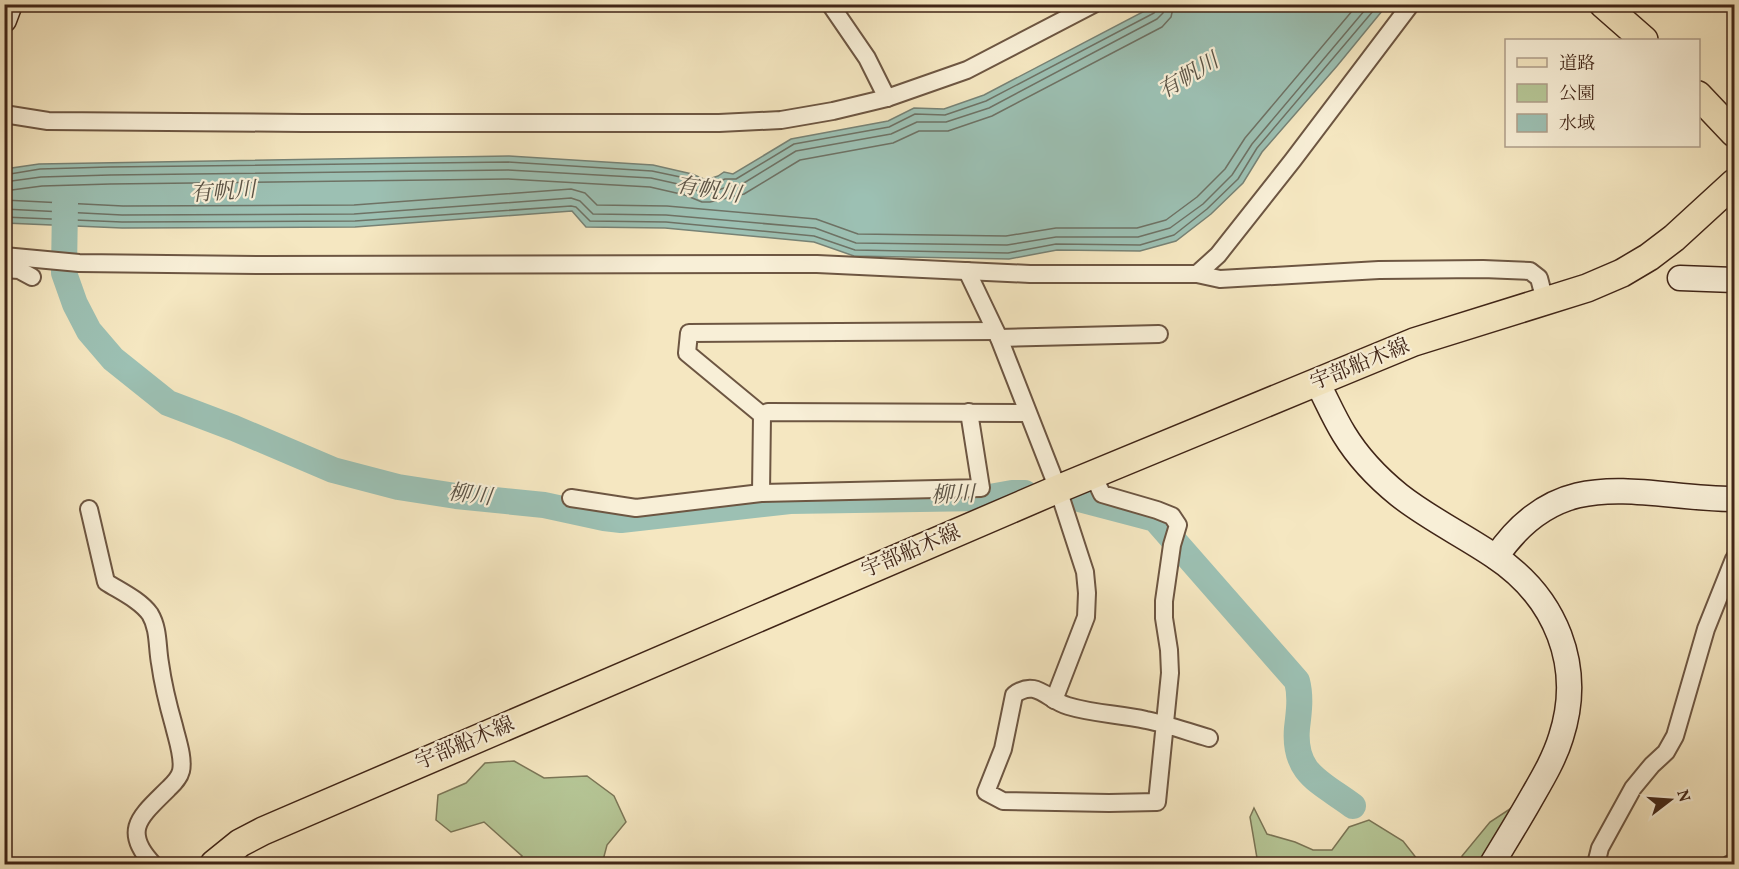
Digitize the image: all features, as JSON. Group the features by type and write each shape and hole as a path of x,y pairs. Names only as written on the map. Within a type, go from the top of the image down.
{"main road":[{"path":"1603,4 1643,39"},
{"path":"1700,97 1734,133"},
{"name":"宇部船木線","path":"214,864 240,843 263,831 1058,489 1414,342 1545,301 1622,273 1674,238 1734,183"}],"street":[{"path":"4,20 10,4"},
{"path":"830,4 867,58 887,98"},
{"path":"4,114 48,121 304,123 719,123 781,120 887,98 968,70 1094,4"},
{"path":"1197,274 1218,255 1411,4"},
{"path":"4,256 79,263 817,264 1030,274 1197,274 1220,279 1379,270 1483,269 1530,271 1539,278 1545,301"},
{"path":"4,269 19,270 32,277 4,277"},
{"path":"968,271 997,334 1058,489 1085,573 1086,617 1054,700"},
{"path":"1680,278 1734,280"},
{"path":"762,415 687,353 689,333 1159,334"},
{"path":"1317,382 1343,433 1368,466 1398,494 1496,557 1530,587 1552,618 1564,651 1570,685 1566,720 1555,755 1492,864"},
{"path":"762,415 768,411 1027,413"},
{"path":"571,498 636,508 762,493 981,488 969,412"},
{"path":"762,415 762,493"},
{"path":"1094,475 1102,494 1172,516 1178,525 1172,545 1164,601 1170,674 1165,725 1157,802 1003,801 986,792 1003,749 1014,695 1022,689 1029,688 1039,691 1065,706 1146,720 1165,725 1209,738"},
{"path":"1496,557 1507,540 1530,517 1555,501 1570,496 1603,491 1734,499"},
{"path":"89,508 106,582 146,609 152,618 179,750 181,770 177,780 138,821 135,832 139,844 153,864"},
{"path":"1596,864 1600,848 1633,788 1666,752 1675,736 1706,629 1734,559"},
{"path":"1730,864 1734,863"}],"green space":[{"path":"514,761 544,778 587,776 614,796 626,822 607,845 602,864 517,864 522,856 484,822 451,832 436,820 438,795 466,783 485,763"},
{"path":"1513,807 1478,864 1462,864 1462,856 1490,822"},
{"path":"1254,808 1267,834 1313,850 1332,850 1349,827 1369,820 1403,841 1421,864 1258,864 1250,817"}],"water":[{"name":"有帆川","path":"1156,5 1387,5 1262,152 1243,183 1211,214 1176,241 1140,251 1057,250 1009,259 854,256 814,242 665,228 586,227 572,211 355,227 122,228 5,223 5,169 39,164 509,156 653,165 692,174 706,180 724,172 733,174 791,139 888,121 914,108 944,109 984,95"}],"waterway":[{"name":"柳川","path":"65,203 64,273 75,304 89,331 113,359 168,403 333,470 398,487 456,496 544,505 621,520 790,501 984,498 1025,493"},
{"name":"柳川","path":"1075,498 1155,519 1297,681 1299,698 1297,744 1300,756 1305,767 1320,783 1353,806"}]}
